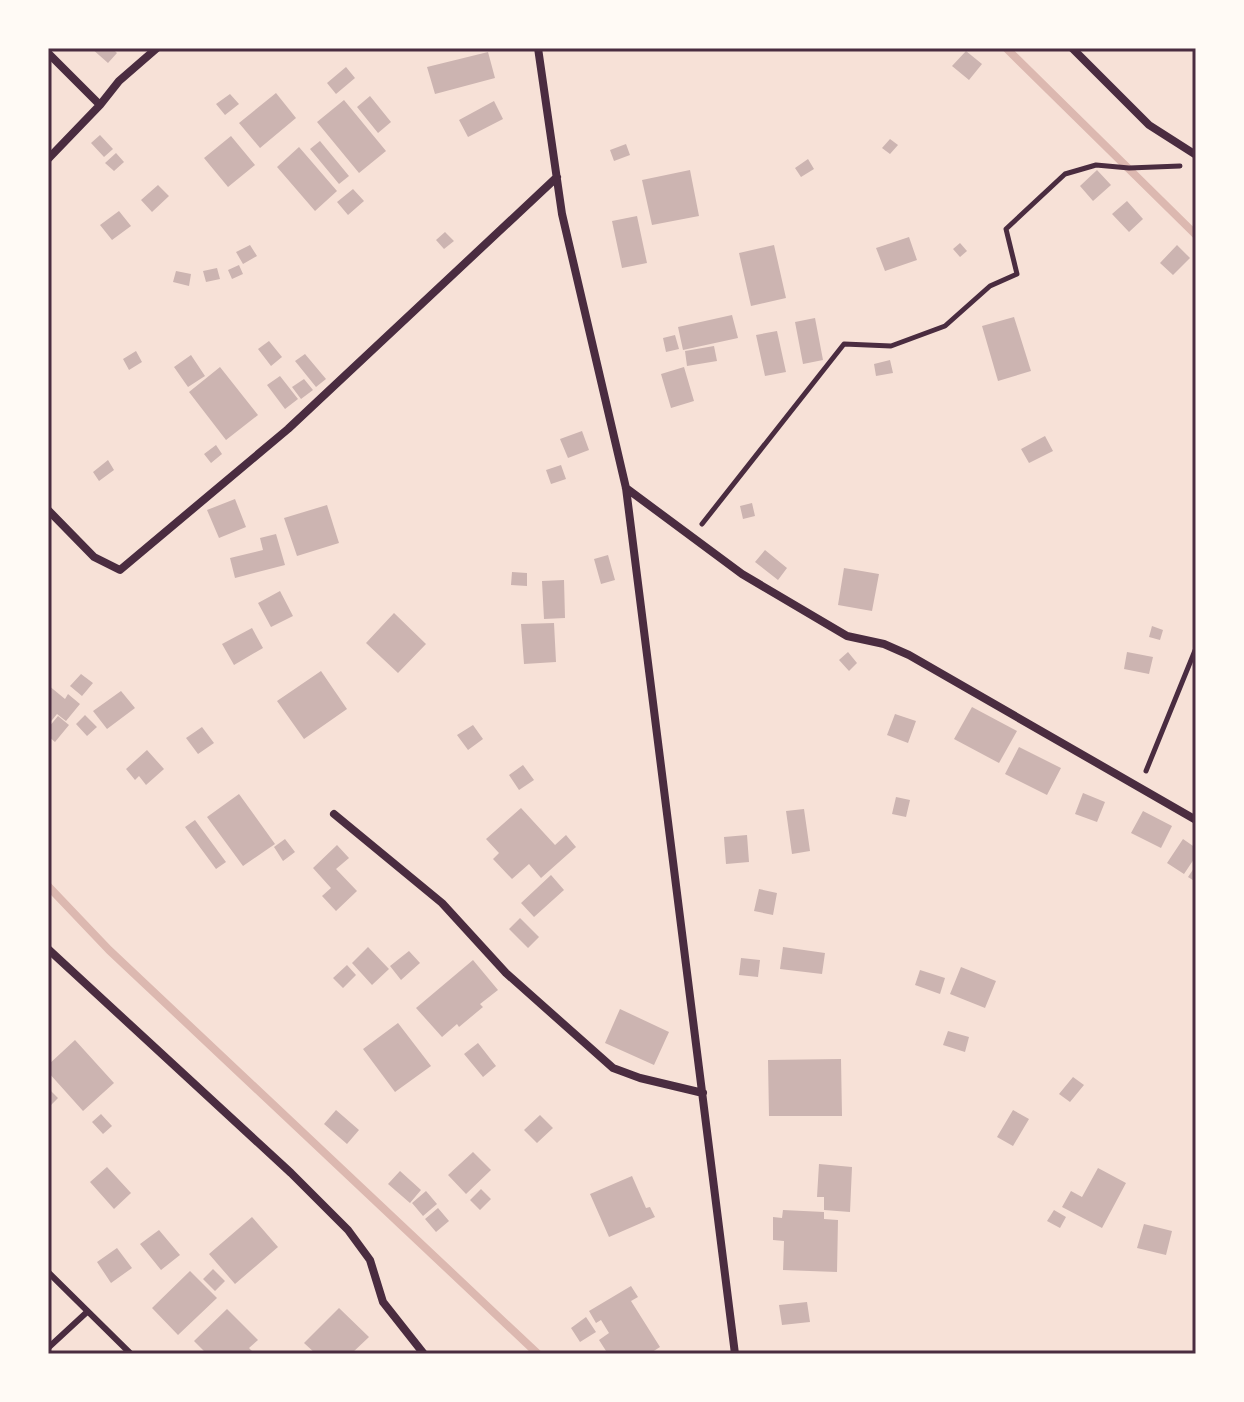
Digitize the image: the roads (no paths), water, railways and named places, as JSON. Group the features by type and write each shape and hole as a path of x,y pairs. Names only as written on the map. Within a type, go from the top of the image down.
{"street":[{"path":"48,159 119,81 157,48"},
{"path":"538,48 562,214 626,488 735,1354"},
{"path":"1072,48 1149,125 1196,155"},
{"path":"48,53 100,105"},
{"path":"48,510 94,557 120,570 288,429 557,177"},
{"path":"626,488 742,574 847,636 884,644 909,655 1196,820"},
{"path":"334,814 442,903 506,973 613,1068 640,1078 703,1093"},
{"path":"48,949 291,1173 348,1230 370,1260 383,1302 424,1354"}],"lane":[{"path":"48,1272 131,1354"},
{"path":"48,1348 87,1312"}],"waterway":[{"path":"1006,48 1196,235"},
{"path":"48,886 109,950 538,1354"}]}
